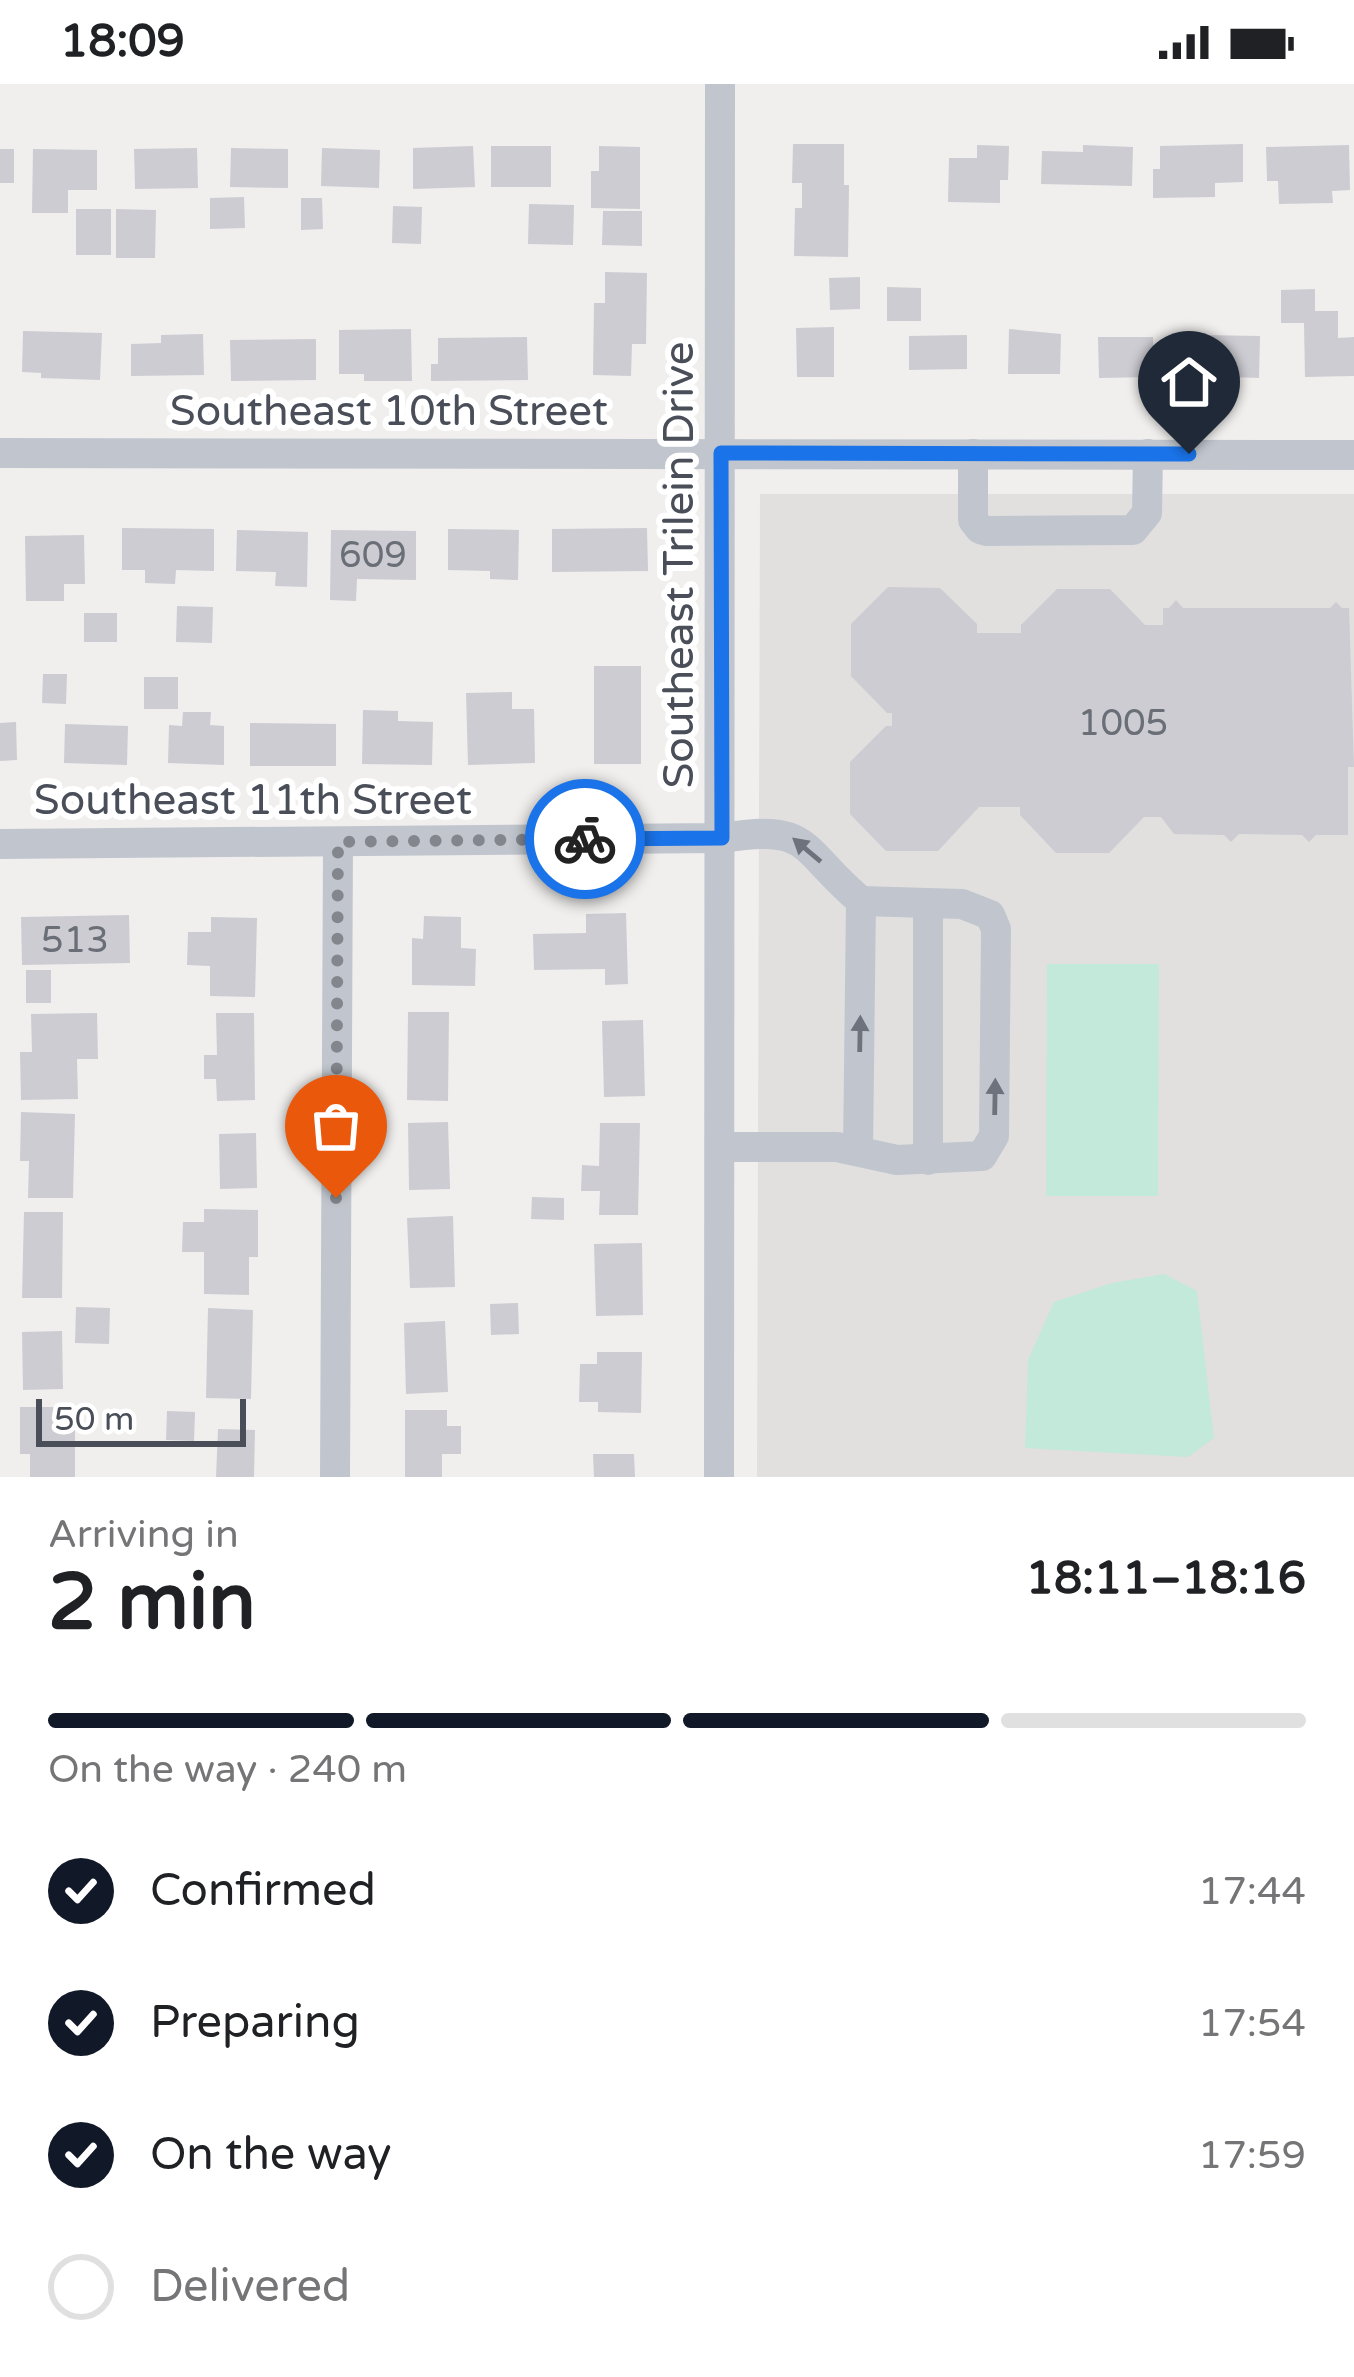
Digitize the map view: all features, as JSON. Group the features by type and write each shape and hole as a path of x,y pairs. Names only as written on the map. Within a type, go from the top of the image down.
{"street":[{"name":"Southeast Trilein Drive","path":"719,1477 720,84"},
{"name":"Southeast 10th Street","path":"0,453 1354,455"},
{"path":"973,454 973,520 987,531 1133,530 1148,513 1148,454"},
{"name":"Southeast 11th Street","path":"0,844 722,838 757,832 789,835 809,848 861,901"},
{"path":"335,1477 338,842"},
{"path":"721,1147 814,1146 928,1160 982,1156 993,1143 996,952 994,921 982,910 962,904 861,901 858,1151"},
{"path":"928,904 928,1160"}],"shaded area":[{"path":"760,494 1354,494 1354,1477 757,1477"}],"green space":[{"path":"1047,964 1159,964 1158,1196 1046,1196"},
{"path":"1164,1274 1197,1291 1214,1438 1188,1457 1025,1448 1028,1360 1054,1302 1112,1283"}],"building":[{"path":"793,144 844,144 848,257 794,256 795,208 802,208 802,183 792,183"},
{"path":"1243,144 1243,182 1215,183 1215,197 1153,198 1153,169 1160,169 1160,146"},
{"path":"977,145 1009,146 1008,180 1000,180 1000,203 948,202 949,158 977,158"},
{"path":"1083,145 1133,147 1132,186 1041,184 1042,151 1083,152"},
{"path":"1349,145 1350,190 1332,191 1333,203 1279,204 1278,181 1267,181 1266,147"},
{"path":"473,146 475,187 413,189 413,148"},
{"path":"491,146 551,146 551,187 491,187"},
{"path":"599,146 640,147 640,209 591,208 591,171 599,171"},
{"path":"197,148 198,188 135,189 134,149"},
{"path":"231,148 288,149 288,188 230,187"},
{"path":"322,148 380,150 379,188 321,186"},
{"path":"0,149 14,149 14,183 0,183"},
{"path":"33,149 97,150 97,190 68,190 68,213 32,213"},
{"path":"244,197 245,228 210,229 210,198"},
{"path":"301,198 322,198 323,229 301,230"},
{"path":"529,204 574,205 573,245 528,244"},
{"path":"393,206 422,207 421,244 392,243"},
{"path":"76,209 111,209 111,255 76,255"},
{"path":"116,209 156,210 155,258 116,258"},
{"path":"603,211 642,211 642,246 602,245"},
{"path":"605,272 647,273 646,344 632,344 631,376 593,375 594,303 605,303"},
{"path":"860,277 860,309 830,310 829,278"},
{"path":"887,287 921,288 921,321 887,321"},
{"path":"1315,289 1315,311 1338,311 1338,338 1354,337 1354,376 1305,377 1304,323 1281,323 1281,290"},
{"path":"834,327 834,377 797,377 796,328"},
{"path":"411,329 412,381 364,381 364,374 339,374 339,330"},
{"path":"1009,329 1061,334 1060,374 1008,374"},
{"path":"23,331 102,333 100,380 41,378 41,373 22,372"},
{"path":"203,334 204,375 131,376 131,344 161,343 161,335"},
{"path":"967,335 967,369 909,370 909,336"},
{"path":"1203,335 1260,336 1259,378 1202,376"},
{"path":"527,337 528,380 431,381 431,364 438,364 438,338"},
{"path":"1098,337 1153,337 1154,377 1099,378"},
{"path":"316,339 316,380 231,381 230,340"},
{"path":"122,528 214,529 214,571 176,570 175,584 145,583 145,570 122,570"},
{"path":"647,528 648,571 552,572 552,529"},
{"path":"448,529 519,530 518,580 490,579 490,571 448,570"},
{"path":"237,530 308,532 307,587 275,586 276,572 236,571"},
{"path":"331,530 416,531 416,580 357,579 356,601 330,600"},
{"path":"84,535 85,584 64,584 64,601 26,601 25,536"},
{"path":"888,587 940,588 977,624 977,633 1021,633 1021,625 1057,589 1110,589 1145,625 1163,625 1163,608 1176,600 1183,608 1330,608 1336,602 1349,608 1354,767 1348,767 1348,835 1316,835 1309,842 1302,835 1239,834 1231,842 1224,835 1174,834 1161,817 1144,817 1109,853 1056,853 1020,815 1020,807 979,807 938,851 886,851 850,814 850,762 886,726 892,726 892,713 851,676 851,624"},
{"path":"177,606 213,607 212,643 176,642"},
{"path":"84,613 117,613 117,642 84,642"},
{"path":"594,666 641,666 641,764 594,764"},
{"path":"43,674 67,674 66,704 42,703"},
{"path":"144,677 178,677 178,709 144,709"},
{"path":"512,692 512,709 534,709 535,763 468,765 466,693"},
{"path":"363,710 398,711 398,721 433,722 432,765 362,764"},
{"path":"183,712 211,712 210,725 224,726 224,765 168,763 169,725 182,726"},
{"path":"16,722 17,760 0,761 0,723"},
{"path":"250,723 336,724 336,766 250,766"},
{"path":"65,724 128,726 127,765 64,763"},
{"path":"626,913 628,984 605,985 605,969 534,970 533,934 586,933 586,914"},
{"path":"129,915 130,963 22,965 21,917"},
{"path":"424,916 461,917 461,948 476,949 475,986 412,985 412,938 423,939"},
{"path":"211,917 257,918 255,997 210,996 210,966 187,965 188,932 211,932"},
{"path":"26,970 51,970 51,1003 26,1003"},
{"path":"408,1012 449,1012 448,1101 407,1100"},
{"path":"97,1013 98,1059 77,1059 78,1099 21,1100 20,1052 32,1052 31,1014"},
{"path":"216,1013 254,1013 255,1100 217,1101 216,1079 204,1079 204,1055 217,1055"},
{"path":"643,1020 645,1096 604,1097 602,1021"},
{"path":"21,1112 75,1114 73,1198 28,1198 29,1161 20,1161"},
{"path":"448,1122 450,1189 409,1190 408,1123"},
{"path":"600,1123 640,1123 638,1215 599,1215 600,1191 581,1191 582,1165 599,1166"},
{"path":"256,1133 257,1188 220,1189 219,1134"},
{"path":"532,1197 564,1198 564,1220 531,1219"},
{"path":"204,1209 258,1210 258,1257 249,1257 249,1295 204,1294 204,1252 182,1252 183,1222 204,1222"},
{"path":"24,1212 63,1212 62,1298 22,1298"},
{"path":"453,1216 455,1287 410,1288 407,1218"},
{"path":"642,1243 643,1315 596,1316 594,1244"},
{"path":"518,1303 519,1334 491,1335 490,1304"},
{"path":"76,1307 110,1308 109,1344 75,1343"},
{"path":"208,1308 253,1310 251,1399 206,1398"},
{"path":"445,1321 448,1392 406,1394 404,1323"},
{"path":"62,1331 63,1389 23,1390 22,1332"},
{"path":"597,1352 642,1352 641,1413 598,1412 598,1402 579,1402 580,1364 597,1364"},
{"path":"20,1407 75,1407 75,1477 30,1477 30,1454 20,1454"},
{"path":"405,1410 447,1410 447,1426 461,1426 461,1454 442,1454 442,1477 405,1477"},
{"path":"167,1411 195,1412 194,1441 166,1440"},
{"path":"218,1429 255,1430 254,1477 216,1477"},
{"path":"593,1454 634,1454 635,1477 594,1477"}],"way so far":[{"path":"336,1198 338,842 585,839"}],"route":[{"path":"585,839 722,838 721,453 1189,454"}]}
